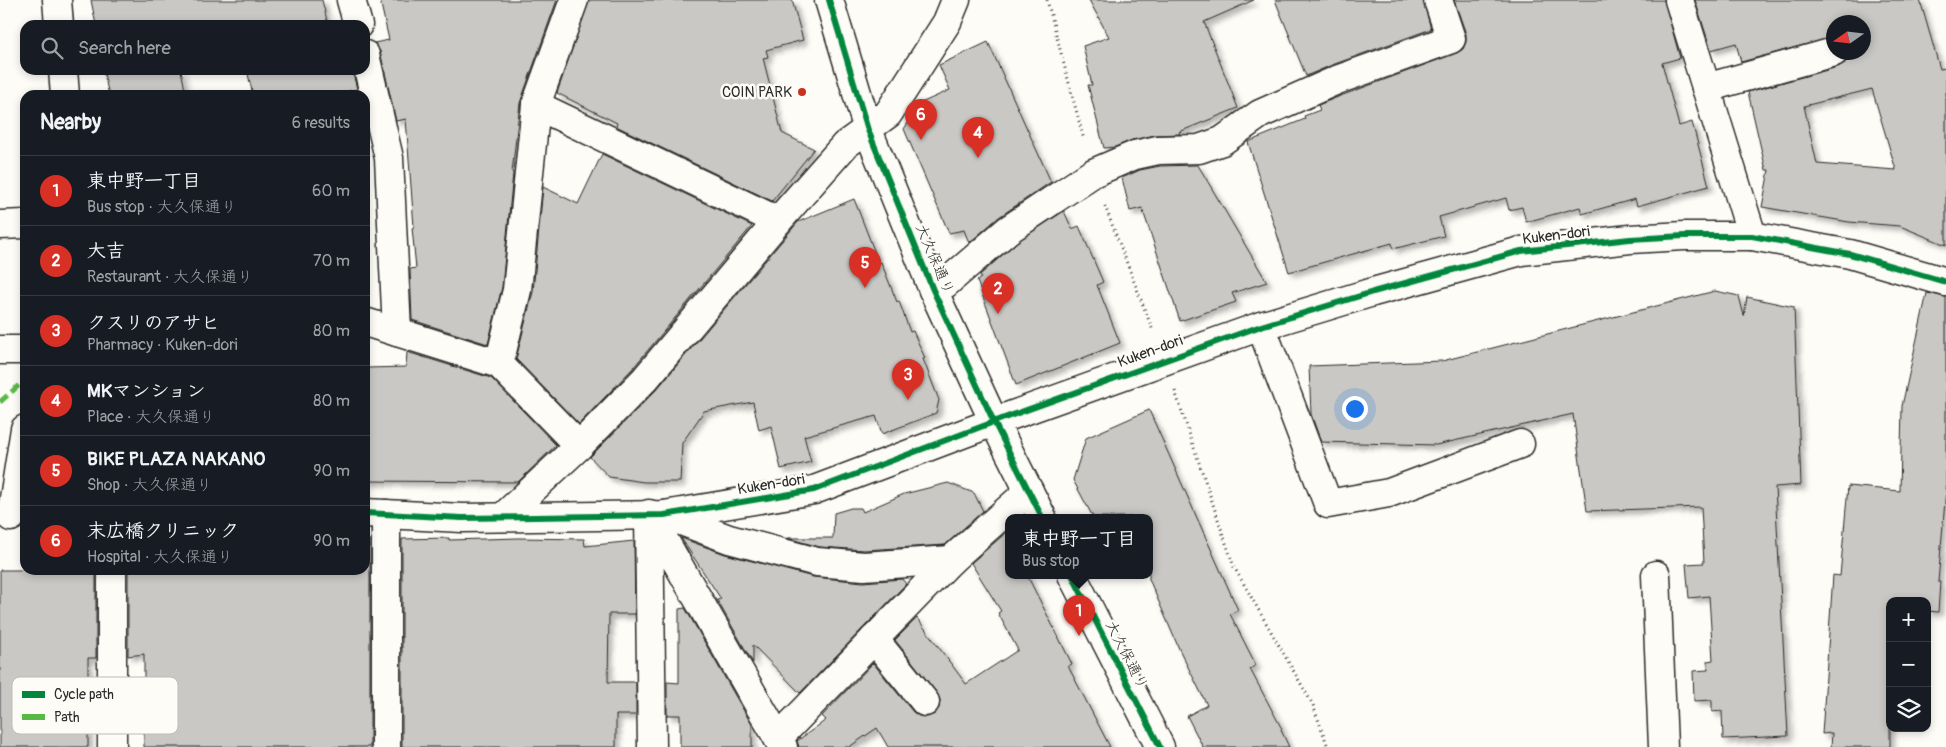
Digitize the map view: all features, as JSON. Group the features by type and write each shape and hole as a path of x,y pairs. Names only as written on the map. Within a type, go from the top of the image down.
{"street":[{"path":"57,0 59,20"},
{"path":"351,0 357,20"},
{"path":"499,364 517,290 536,105 574,0"},
{"name":"大久保通り","path":"829,0 868,130 934,290 994,422 1040,514"},
{"path":"503,517 579,446 645,379 845,144 868,130 888,114 947,22 956,0"},
{"path":"934,290 945,284 1008,230 1094,173 1135,155 1158,150 1199,149 1222,141 1260,114 1337,80 1451,39 1438,0"},
{"path":"1680,0 1752,236"},
{"path":"1706,88 1826,54"},
{"path":"63,75 65,90"},
{"path":"370,75 388,158 397,332"},
{"path":"536,105 778,221"},
{"path":"0,226 20,224"},
{"name":"Kuken-dori","path":"375,514 462,518 656,514 814,490 994,422 1261,326 1372,292 1521,251 1630,239 1684,236 1752,236 1850,254 1946,282"},
{"path":"370,324 499,364 579,446"},
{"path":"1261,326 1328,504 1389,492 1520,444"},
{"path":"0,350 20,350"},
{"path":"12,517 20,463"},
{"path":"656,514 780,742 874,639 951,560 1029,491"},
{"path":"375,514 386,747"},
{"path":"656,514 729,539 817,562 864,566 951,560"},
{"path":"652,747 656,514"},
{"path":"112,575 112,677"},
{"path":"1656,575 1663,747"},
{"name":"大久保通り","path":"1074,579 1160,747"},
{"path":"874,639 925,702"},
{"path":"112,734 112,747"}],"building":[{"path":"91,0 322,0 327,20 95,20"},
{"path":"380,0 557,0 520,103 502,287 488,344 412,320 410,269 416,268 406,119 396,121 380,51 374,43 389,40"},
{"path":"589,0 792,0 803,40 766,50 768,57 763,58 782,133 814,149 772,201 616,126 617,123 557,93"},
{"path":"1089,0 1254,0 1204,22 1238,108 1179,132 1180,134 1155,135 1132,140 1115,147 1104,148 1088,85 1092,85 1083,46 1109,37"},
{"path":"1275,0 1423,0 1431,29 1306,76"},
{"path":"1454,0 1664,0 1680,58 1662,63 1679,126 1692,122 1709,186 1637,206 1635,199 1582,214 1580,207 1526,222 1522,207 1509,210 1506,198 1439,217 1444,236 1393,249 1392,243 1289,272 1248,142 1305,119 1304,116 1320,110 1318,105 1457,53 1463,49 1466,42 1466,34"},
{"path":"1695,0 1920,0 1940,69 1946,68 1946,245 1900,226 1849,222 1762,207 1769,170 1766,170 1748,92 1838,67 1845,63 1846,60 1871,60 1871,15 1826,15 1826,39 1741,62 1736,43 1711,50","holes":["1872,89 1896,170 1817,164 1804,106"]},
{"path":"988,42 1051,182 999,217 969,243 964,230 949,233 904,129 921,103 950,90 939,65"},
{"path":"104,75 182,75 185,90 108,90"},
{"path":"248,75 353,75 357,89 353,90 252,90"},
{"path":"602,154 752,226 633,368 579,424 516,359 533,292 543,187 578,204"},
{"path":"1198,165 1267,282 1232,293 1236,302 1180,321 1142,208 1130,211 1122,178 1140,170 1160,166"},
{"path":"854,199 879,263 881,262 897,302 899,301 910,332 913,331 925,358 923,359 939,400 936,413 882,434 876,416 804,436 811,462 781,469 771,426 759,430 753,402 704,411 682,443 680,482 644,482 609,477 590,457 657,389 798,222"},
{"path":"1064,211 1072,229 1079,226 1103,282 1097,285 1120,343 1016,385 977,281 981,278 980,275 1017,242"},
{"path":"1715,291 1739,296 1744,316 1747,297 1794,307 1801,485 1775,487 1788,736 1723,739 1722,711 1712,712 1712,700 1694,701 1693,671 1708,670 1707,661 1713,660 1709,596 1689,598 1686,564 1704,563 1701,507 1587,511 1573,414 1436,445 1321,442 1311,414 1309,366 1442,361"},
{"path":"1927,293 1946,297 1946,489 1938,582 1940,582 1938,612 1931,611 1931,597 1886,597 1886,732 1890,732 1890,747 1831,747 1832,733 1822,734 1833,575 1840,576 1848,486 1900,491 1902,406"},
{"path":"407,352 491,378 556,445 518,482 370,481 370,368 406,367"},
{"path":"1149,410 1238,610 1230,614 1256,665 1250,669 1282,729 1289,747 1203,747 1187,716 1207,705 1180,651 1149,579 1153,579 1153,514 1091,514 1073,480 1086,438"},
{"path":"948,483 974,493 983,511 945,545 864,550 820,547 787,538 833,538 834,513 851,508 861,508 863,512 904,494"},
{"path":"1005,533 1005,579 1029,579 1072,664 1068,666 1110,747 888,747 877,728 849,747 799,747 797,741 826,720 822,716 873,663 913,712 919,716 927,717 935,714 939,708 940,700 937,693 895,640 917,618 966,684 1018,650 998,613 1001,611 971,563"},
{"path":"449,538 449,540 584,539 585,546 634,541 635,614 609,614 608,682 636,682 636,715 616,715 616,747 402,747 402,539"},
{"path":"681,538 725,554 813,577 863,582 902,579 906,584 800,693 753,645 753,663 717,600 721,599"},
{"path":"0,570 20,570 20,575 96,575 96,658 88,658 88,677 12,677 12,734 88,734 88,747 0,747"},
{"path":"128,575 370,575 370,747 144,747 144,734 178,734 178,677 144,677 144,654 128,656"},
{"path":"685,608 752,725 752,747 680,747 680,715 667,715 667,682 679,683 679,609"}],"marked path":[{"path":"0,402 20,384"}],"cycle path":[{"path":"829,0 868,130 933,290 994,422 1040,514"},
{"path":"370,513 462,518 664,515 814,490 1007,417 1261,326 1373,292 1521,251 1630,239 1684,236 1752,236 1850,254 1946,282"},
{"path":"1074,579 1160,747"}],"place":[{"name":"COIN PARK","path":"802,92"},
{"name":"末広橋クリニック","path":"921,140"},
{"name":"MKマンション","path":"978,158"},
{"name":"BIKE PLAZA NAKANO","path":"865,288"},
{"name":"大吉","path":"998,314"},
{"name":"クスリのアサヒ","path":"908,400"},
{"name":"東中野一丁目","path":"1079,636"}]}
